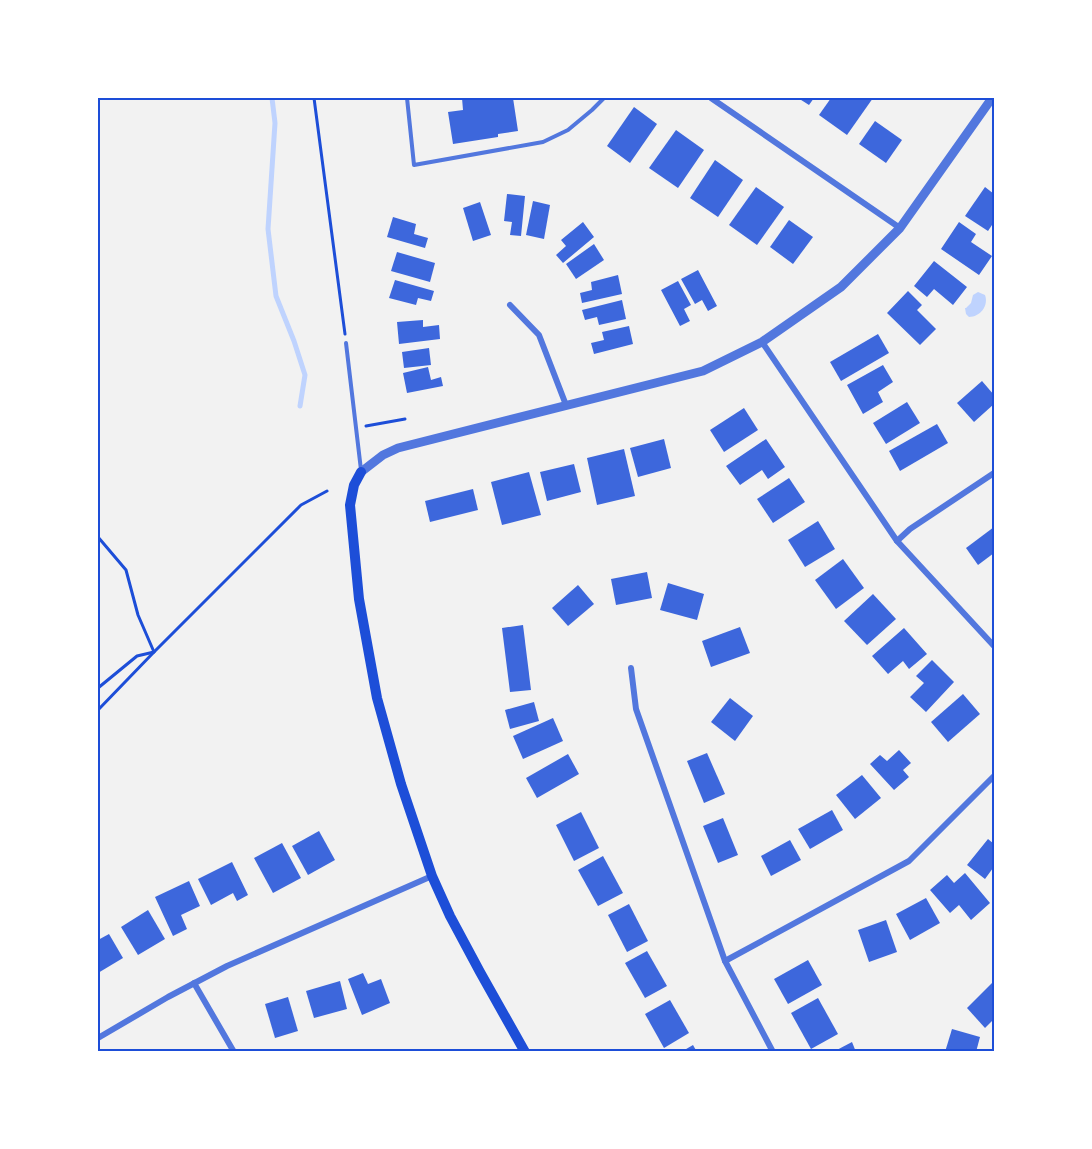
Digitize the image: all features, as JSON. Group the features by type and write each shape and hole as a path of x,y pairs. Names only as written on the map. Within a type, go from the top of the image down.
{"main road":[{"path":"361,472 354,485 350,505 359,599 377,698 401,784 432,876 450,916 525,1052"}],"street":[{"path":"711,98 900,228"},
{"path":"361,472 382,455 398,448 703,371 762,342 841,287 900,228 992,98"},
{"path":"510,305 539,335 566,405"},
{"path":"762,342 897,541 994,646"},
{"path":"897,541 910,529 994,473"},
{"path":"631,668 636,710 725,961 773,1052"},
{"path":"725,961 909,861 994,776"},
{"path":"98,1038 227,966 432,876"},
{"path":"194,983 234,1052"}],"lane":[{"path":"407,98 414,165 543,142 568,130 604,98"},
{"path":"596,98 599,102"},
{"path":"346,343 361,472"}],"path":[{"path":"315,98 346,343"},
{"path":"356,428 405,419"},
{"path":"98,710 301,505 327,491"},
{"path":"98,537 126,570 138,615 154,652"},
{"path":"98,688 137,656 154,652"}],"water":[{"path":"978,292 985,295 985,307 977,315 969,317 965,308 971,303 973,295"}],"building":[{"path":"462,98 513,98 518,131 498,134 498,137 453,144 448,112 463,110"},
{"path":"798,98 814,98 809,105"},
{"path":"831,98 873,98 847,135 819,115"},
{"path":"634,107 657,124 630,163 607,146"},
{"path":"875,121 902,140 886,163 859,144"},
{"path":"676,130 704,150 678,188 649,168"},
{"path":"715,160 743,180 718,217 690,198"},
{"path":"756,187 784,207 757,245 729,225"},
{"path":"985,187 994,194 994,222 988,231 965,216"},
{"path":"507,194 525,196 521,236 510,235 512,222 504,221"},
{"path":"533,201 550,205 544,239 526,235"},
{"path":"480,202 491,235 473,241 463,208"},
{"path":"393,217 416,224 414,234 428,238 425,248 387,237"},
{"path":"789,220 813,237 793,264 770,247"},
{"path":"583,222 594,237 563,263 556,255 566,246 561,240"},
{"path":"959,222 976,234 971,242 992,256 979,275 941,249"},
{"path":"594,244 604,260 576,279 566,264"},
{"path":"397,252 435,263 430,282 391,271"},
{"path":"934,261 967,287 953,305 934,289 927,297 914,286"},
{"path":"698,270 717,306 708,311 702,300 695,304 681,279"},
{"path":"618,275 622,294 582,303 580,293 592,290 591,282"},
{"path":"395,280 434,291 431,301 418,298 416,305 389,298"},
{"path":"678,281 691,305 684,309 690,321 680,326 661,290"},
{"path":"908,291 922,305 917,310 936,329 920,345 887,313"},
{"path":"622,300 626,319 599,325 597,317 585,320 582,310"},
{"path":"423,320 423,327 439,325 440,339 399,344 397,322"},
{"path":"629,326 633,344 594,354 591,343 604,340 602,332"},
{"path":"878,334 889,353 841,381 830,362"},
{"path":"429,348 431,365 404,368 402,352"},
{"path":"883,365 893,382 878,392 883,402 863,414 847,385"},
{"path":"428,367 431,380 441,377 443,386 407,393 403,373"},
{"path":"982,381 994,395 994,404 974,422 957,403"},
{"path":"907,402 920,423 886,444 873,423"},
{"path":"744,408 758,430 724,452 710,430"},
{"path":"937,424 948,443 900,471 889,451"},
{"path":"664,439 671,468 638,477 630,448"},
{"path":"766,439 785,467 768,479 762,470 740,485 726,466"},
{"path":"624,449 635,496 597,505 587,458"},
{"path":"574,464 581,492 547,501 540,472"},
{"path":"529,472 541,515 502,525 491,482"},
{"path":"789,478 805,502 773,523 757,499"},
{"path":"473,489 478,510 430,522 425,501"},
{"path":"818,521 835,549 805,567 788,540"},
{"path":"994,527 994,553 978,565 966,548"},
{"path":"843,559 864,588 836,609 815,580"},
{"path":"647,572 652,598 616,605 611,579"},
{"path":"668,583 704,594 697,620 660,610"},
{"path":"578,585 594,604 568,626 552,608"},
{"path":"873,594 896,619 867,645 844,621"},
{"path":"523,625 531,690 510,692 502,628"},
{"path":"740,627 750,653 711,667 702,641"},
{"path":"904,628 927,654 909,669 903,661 888,674 872,656"},
{"path":"932,660 954,682 926,712 910,697 924,683 916,676"},
{"path":"963,694 980,714 948,742 931,722"},
{"path":"730,698 753,716 735,741 711,722"},
{"path":"534,702 539,721 510,729 505,710"},
{"path":"553,718 563,741 523,759 513,736"},
{"path":"899,750 911,763 903,770 909,777 894,790 870,764 880,755 887,761"},
{"path":"707,753 725,794 704,803 687,761"},
{"path":"568,754 579,774 537,798 526,778"},
{"path":"862,775 881,798 855,819 836,795"},
{"path":"832,810 843,830 810,849 798,829"},
{"path":"581,812 599,848 574,861 556,825"},
{"path":"723,818 738,855 718,863 703,826"},
{"path":"319,831 335,860 308,875 292,846"},
{"path":"988,839 994,844 994,869 985,879 967,865"},
{"path":"790,840 801,860 771,876 761,856"},
{"path":"282,843 301,878 273,893 254,858"},
{"path":"603,856 623,893 598,906 578,870"},
{"path":"232,862 248,895 237,901 233,893 211,905 198,879"},
{"path":"965,873 990,903 971,920 959,905 950,913 930,890 947,875 954,883"},
{"path":"189,881 200,906 181,915 187,929 173,936 155,897"},
{"path":"926,898 940,923 910,940 896,914"},
{"path":"629,904 648,941 627,952 608,915"},
{"path":"148,910 165,939 138,955 121,927"},
{"path":"886,920 897,952 869,962 858,930"},
{"path":"109,934 123,958 98,973 98,940"},
{"path":"647,951 667,986 645,998 625,963"},
{"path":"808,960 822,985 788,1004 774,979"},
{"path":"363,973 368,984 381,979 390,1003 362,1015 348,979"},
{"path":"340,981 347,1009 314,1018 306,991"},
{"path":"993,982 994,1019 985,1028 967,1008"},
{"path":"288,997 298,1031 275,1038 265,1004"},
{"path":"818,998 838,1034 811,1049 791,1013"},
{"path":"670,1000 689,1033 664,1048 645,1014"},
{"path":"952,1029 980,1037 976,1052 945,1052"},
{"path":"852,1042 856,1052 833,1052"},
{"path":"693,1045 697,1052 681,1052"}],"waterway":[{"path":"272,98 275,123 268,229 276,296 305,375 300,406"}]}
